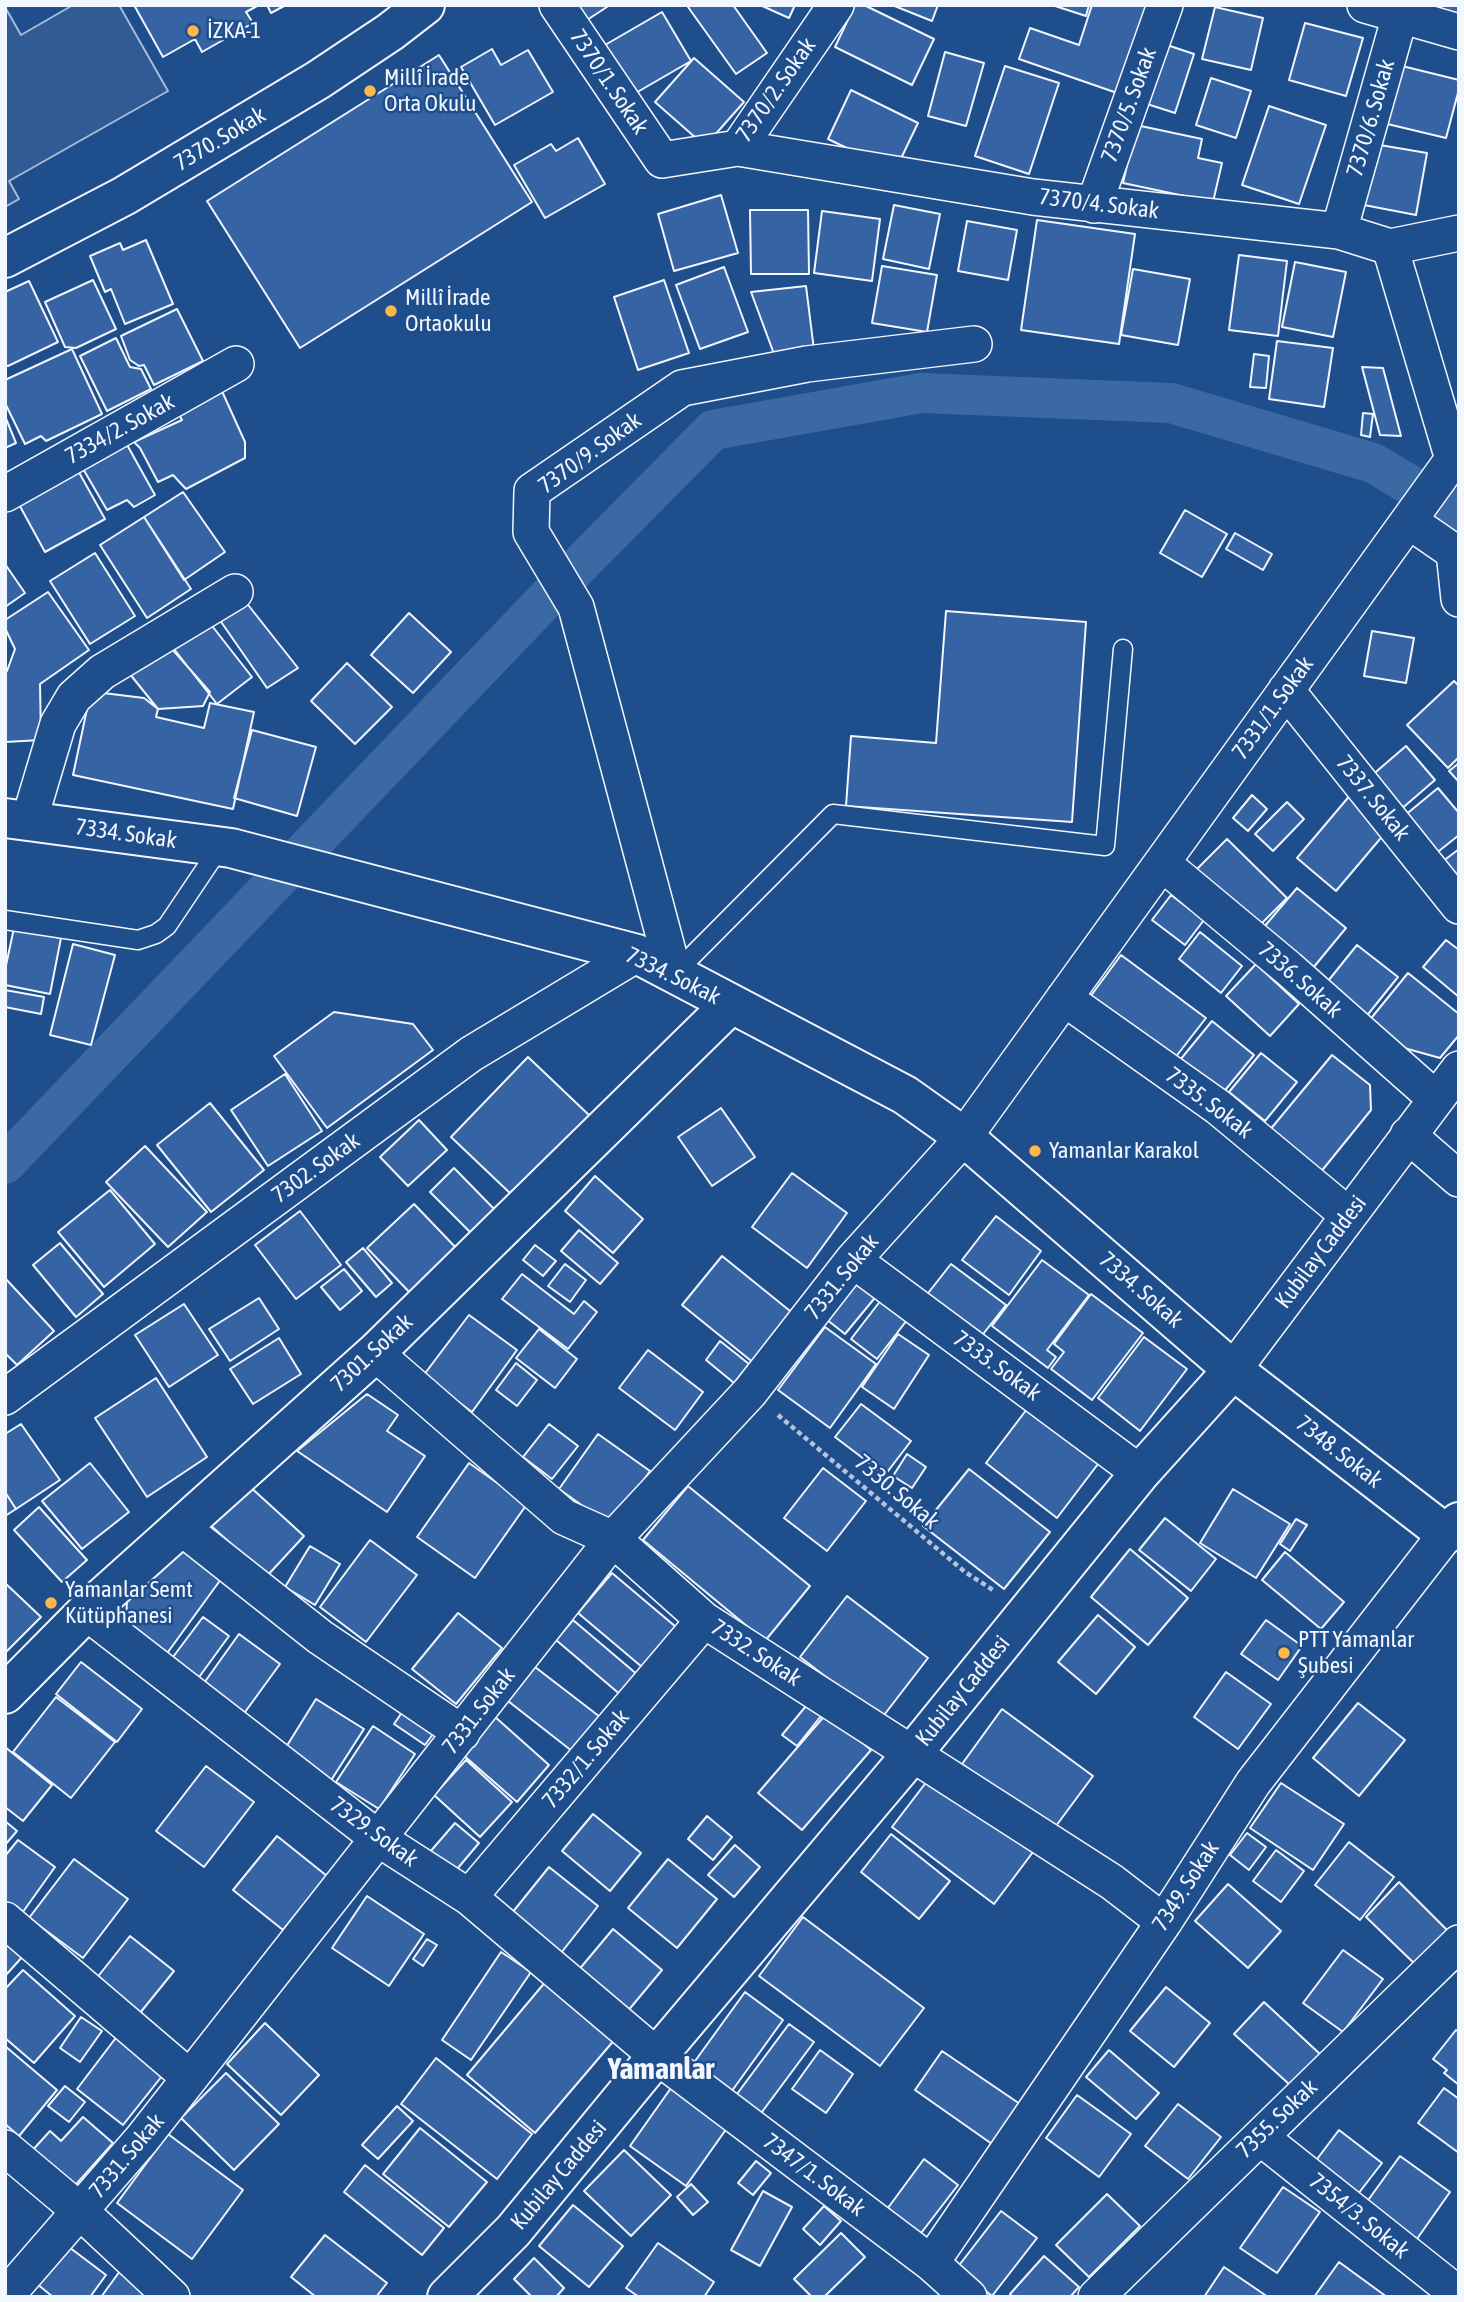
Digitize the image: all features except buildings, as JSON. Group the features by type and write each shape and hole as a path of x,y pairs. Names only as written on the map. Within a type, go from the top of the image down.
{"street":[{"name":"7370. Sokak","path":"5,258 124,196 193,155 328,73 425,5"},
{"name":"7370/1. Sokak","path":"557,5 662,160"},
{"name":"7370/2. Sokak","path":"662,160 738,148 836,5"},
{"name":"7370/5. Sokak","path":"1094,205 1165,5"},
{"path":"1365,5 1401,10 1459,32"},
{"name":"7370/6. Sokak","path":"1339,231 1401,10"},
{"name":"7370/4. Sokak","path":"738,148 1094,205 1339,231 1390,247 1459,233"},
{"name":"7331/1. Sokak","path":"964,1136 1453,459 1390,247"},
{"name":"7370/9. Sokak","path":"674,974 576,607 531,532 532,491 682,388 807,364 974,344"},
{"name":"7334/2. Sokak","path":"5,494 236,364"},
{"path":"1410,520 1454,552 1459,599"},
{"path":"17,820 58,724 74,697 102,672 235,592"},
{"name":"7337. Sokak","path":"1286,690 1459,906"},
{"name":"7334. Sokak","path":"17,820 225,847 637,954 905,1095 964,1136 1233,1370"},
{"name":"7336. Sokak","path":"1162,863 1288,968 1436,1099"},
{"name":"7302. Sokak","path":"5,1397 471,1054 637,954"},
{"name":"7335. Sokak","path":"1065,998 1218,1107 1348,1215"},
{"name":"7301. Sokak","path":"5,1694 86,1612 374,1353 731,1004"},
{"name":"Kubilay Caddesi","path":"447,2297 513,2231 912,1754 1140,1473 1233,1370 1459,1069"},
{"path":"1408,1135 1459,1180"},
{"name":"7331. Sokak","path":"5,2297 142,2139 613,1539 750,1392 853,1259 964,1136"},
{"name":"7333. Sokak","path":"853,1259 1140,1473"},
{"name":"7332. Sokak","path":"374,1353 564,1517 613,1539 704,1620 1112,1882 1164,1922"},
{"name":"7348. Sokak","path":"1233,1370 1452,1528"},
{"path":"181,1527 320,1637 462,1733"},
{"name":"7349. Sokak","path":"931,2263 1164,1922 1253,1783 1452,1528"},
{"name":"7329. Sokak","path":"86,1612 379,1839 469,1897 657,2056"},
{"name":"7332/1. Sokak","path":"469,1897 704,1620"},
{"path":"5,1920 190,2078"},
{"name":"7355. Sokak","path":"1096,2297 1459,1942"},
{"name":"7347/1. Sokak","path":"657,2056 931,2263 969,2297"},
{"name":"7354/3. Sokak","path":"1260,2137 1459,2295"},
{"path":"5,2148 80,2211 172,2297"}],"lane":[{"path":"674,974 832,814 1105,846 1123,649"},
{"path":"5,920 138,940 156,934 167,926 225,847"}],"path":[{"name":"7330. Sokak","path":"750,1392 965,1572 1027,1611"}],"shaded area":[{"path":"73,5 119,5 168,91 9,181 19,199 5,207 5,7 21,35"}],"waterway":[{"path":"5,1164 548,597 713,430 921,393 1171,403 1373,463 1459,514"}],"place":[{"name":"İZKA-1","path":"193,31"},
{"name":"Millî İrade Orta Okulu","path":"370,91"},
{"name":"Millî İrade Ortaokulu","path":"391,311"},
{"name":"Yamanlar Karakol","path":"1035,1151"},
{"name":"Yamanlar Semt Kütüphanesi","path":"51,1603"},
{"name":"PTT Yamanlar Şubesi","path":"1284,1653"}],"district":[{"name":"Yamanlar","path":"661,2070"}]}
